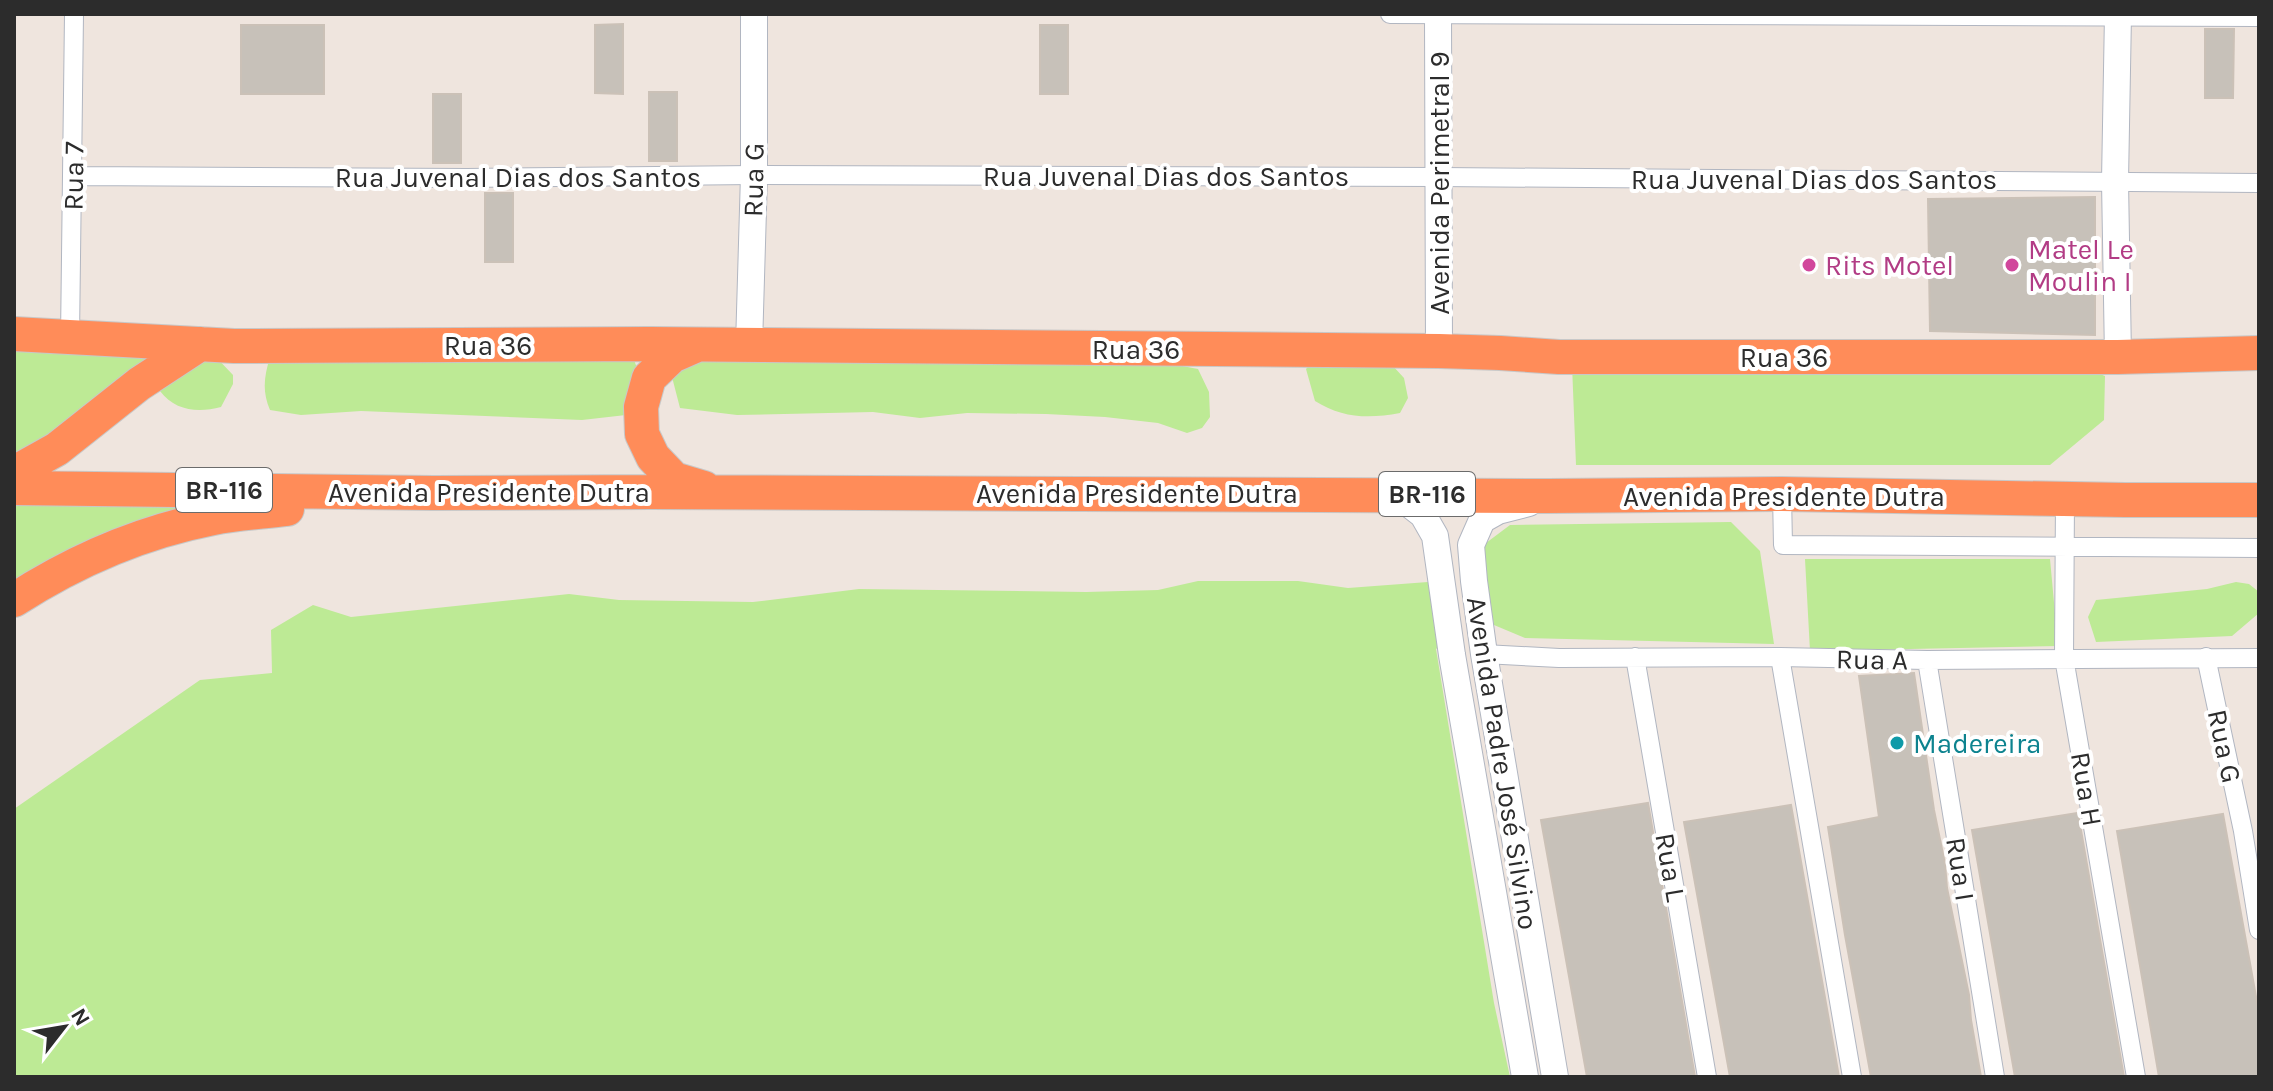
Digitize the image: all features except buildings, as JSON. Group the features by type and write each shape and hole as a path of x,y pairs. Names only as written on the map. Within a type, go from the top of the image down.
{"highway":[{"name":"Rua 36","path":"14,334 200,344 1439,351 1559,357 2118,357 2259,353"},
{"path":"14,473 57,449 139,384 200,344"},
{"path":"697,345 672,356 649,378 641,407 642,434 653,457 674,479 718,492"},
{"name":"Avenida Presidente Dutra","path":"14,488 433,493 1782,494 2259,500"},
{"path":"14,600 50,577 89,558 172,527 217,517 433,493"}],"main road":[{"name":"Rua G","path":"749,346 754,175 754,14"},
{"name":"Avenida Perimetral 9","path":"1438,14 1439,351"},
{"path":"2118,16 2115,181 2118,357"},
{"name":"Avenida Padre José Silvino","path":"1377,494 1405,501 1423,515 1435,536 1452,655 1525,1077"},
{"name":"Avenida Padre José Silvino","path":"1548,496 1498,511 1482,520 1471,545 1484,654 1555,1077"}],"street":[{"name":"Rua 7","path":"70,338 74,14"},
{"path":"1390,14 2259,17"},
{"name":"Rua Juvenal Dias dos Santos","path":"73,176 1440,177 2259,183"},
{"path":"1782,494 1783,545 2259,548"},
{"name":"Rua H","path":"2065,499 2064,658 2136,1077"},
{"name":"Rua A","path":"1484,654 1559,658 1927,660 2259,658"},
{"name":"Rua L","path":"1635,657 1707,1077"},
{"path":"1780,657 1852,1077"},
{"name":"Rua G","path":"2206,657 2243,831 2259,930"},
{"name":"Rua I","path":"1927,660 1995,1077"}],"green space":[{"path":"14,341 192,347 14,464"},
{"path":"1104,351 1198,369 1209,392 1210,417 1202,428 1187,433 1158,423 1046,414 967,413 920,418 873,412 737,415 680,408 672,377 685,359"},
{"path":"1380,352 1404,378 1408,398 1400,413 1356,416 1335,411 1315,401 1306,369 1319,355"},
{"path":"213,354 233,375 233,384 221,407 188,409 173,403 160,391 163,382"},
{"path":"632,355 639,373 626,415 582,420 361,411 301,415 270,410 265,390 270,357"},
{"path":"2071,363 2105,376 2104,420 2050,465 1576,465 1572,365"},
{"path":"211,505 14,585 14,506"},
{"path":"1731,522 1760,551 1774,644 1525,638 1494,625 1478,549 1510,525"},
{"path":"1805,559 2050,559 2058,646 1810,651"},
{"path":"1198,581 1298,581 1348,588 1428,582 1439,592 1449,638 1436,649 1494,1003 1510,1077 14,1077 14,809 200,680 272,673 271,630 313,605 351,617 569,594 619,600 753,602 859,589 1086,592 1158,590"},
{"path":"2236,582 2249,584 2259,592 2259,613 2232,636 2096,642 2088,617 2096,600 2207,589"}],"place":[{"name":"Rits Motel","path":"1809,265"},
{"name":"Matel Le Moulin I","path":"2012,265"},
{"name":"Madereira","path":"1897,743"}]}
